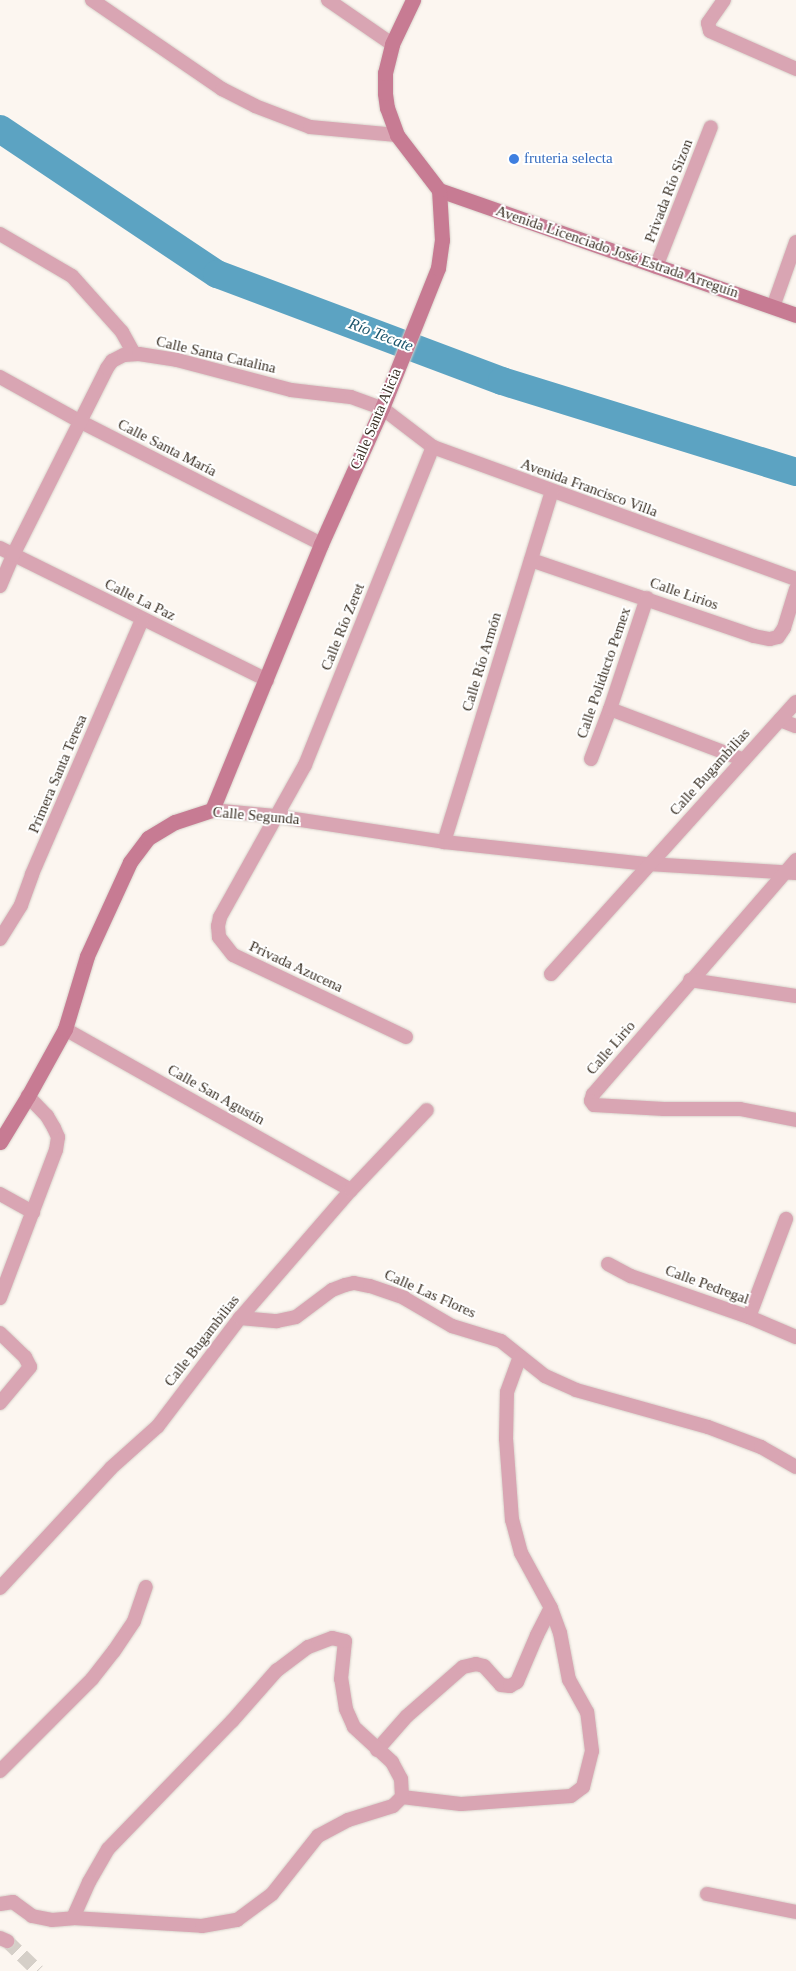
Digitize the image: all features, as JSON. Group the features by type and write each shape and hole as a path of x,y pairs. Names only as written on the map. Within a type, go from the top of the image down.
{"street":[{"path":"92,0 222,89 255,106 310,127 397,135"},
{"path":"328,0 392,44"},
{"path":"413,0 392,44 385,73 387,108 397,135 439,190"},
{"path":"724,0 708,24 710,31 796,69"},
{"name":"Privada Río Sizon","path":"656,267 712,127"},
{"name":"Avenida Licenciado José Estrada Arreguín","path":"439,190 796,315"},
{"name":"Calle Santa Alicia","path":"212,810 267,680 321,544 382,408 438,268 442,240 439,190"},
{"path":"0,234 72,276 122,332 134,354"},
{"path":"773,307 796,242"},
{"name":"Calle Santa Catalina","path":"0,586 13,555 112,361 124,355 134,354 177,360 291,390 351,397 382,408"},
{"name":"Calle Santa María","path":"0,377 81,422 321,544"},
{"name":"Avenida Francisco Villa","path":"382,408 433,447 552,492 796,579"},
{"name":"Calle Río Zeret","path":"275,816 305,765 433,447"},
{"name":"Calle Río Armón","path":"444,842 552,492"},
{"name":"Calle La Paz","path":"0,548 142,620 267,680"},
{"name":"Calle Lirios","path":"531,560 754,636 770,639 778,637 784,628 796,589"},
{"name":"Calle Poliducto Pemex","path":"591,758 610,709 646,598"},
{"name":"Primera Santa Teresa","path":"0,939 21,905 32,874 142,620"},
{"name":"Calle Bugambilias","path":"551,974 648,864 796,702"},
{"path":"610,709 744,760"},
{"path":"780,720 796,726"},
{"name":"Calle Segunda","path":"0,1142 65,1029 87,956 130,862 148,838 175,822 212,810 275,816 444,842 648,864"},
{"name":"Privada Azucena","path":"275,816 220,917 219,937 233,955 406,1037"},
{"name":"Calle Lirio","path":"796,860 790,872 690,980 593,1094 591,1101 594,1105 664,1109 740,1109 796,1120"},
{"path":"648,864 790,872"},
{"path":"690,980 796,996"},
{"name":"Calle San Agustín","path":"65,1029 351,1190"},
{"path":"0,1298 56,1150 58,1138 47,1116 28,1096"},
{"name":"Calle Bugambilias","path":"0,1588 111,1468 158,1426 240,1318 351,1190 427,1110"},
{"path":"0,1194 33,1212"},
{"path":"749,1317 786,1220"},
{"name":"Calle Pedregal","path":"608,1264 631,1276 749,1317 796,1337"},
{"name":"Calle Las Flores","path":"240,1318 277,1321 296,1317 332,1290 354,1283 370,1286 404,1298 452,1326 501,1341 545,1376 576,1390 708,1427 761,1447 796,1467"},
{"path":"0,1333 25,1357 30,1368 0,1403"},
{"path":"402,1797 461,1804 571,1796 583,1787 592,1751 587,1712 569,1680 560,1633 551,1608 521,1553 512,1520 506,1439 506,1392 520,1356"},
{"path":"0,1770 61,1710 114,1651 134,1621 146,1587"},
{"path":"377,1750 407,1716 463,1668 476,1664 484,1666 501,1685 510,1686 517,1682 551,1608"},
{"path":"0,1904 14,1902 32,1916 52,1920 73,1918 202,1926 237,1920 272,1894 318,1836 348,1820 393,1806 402,1797 401,1779 392,1762 354,1727 346,1709 341,1679 342,1658 347,1645 345,1641 332,1638 308,1647 277,1670 232,1721 108,1849 89,1882 73,1918"},
{"path":"707,1894 796,1912"}],"waterway":[{"name":"Río Tecate","path":"0,129 217,274 502,381 796,472"}],"tunnel":[{"path":"7,1941 38,1971"}],"place":[{"name":"fruteria selecta","path":"514,159"}]}
